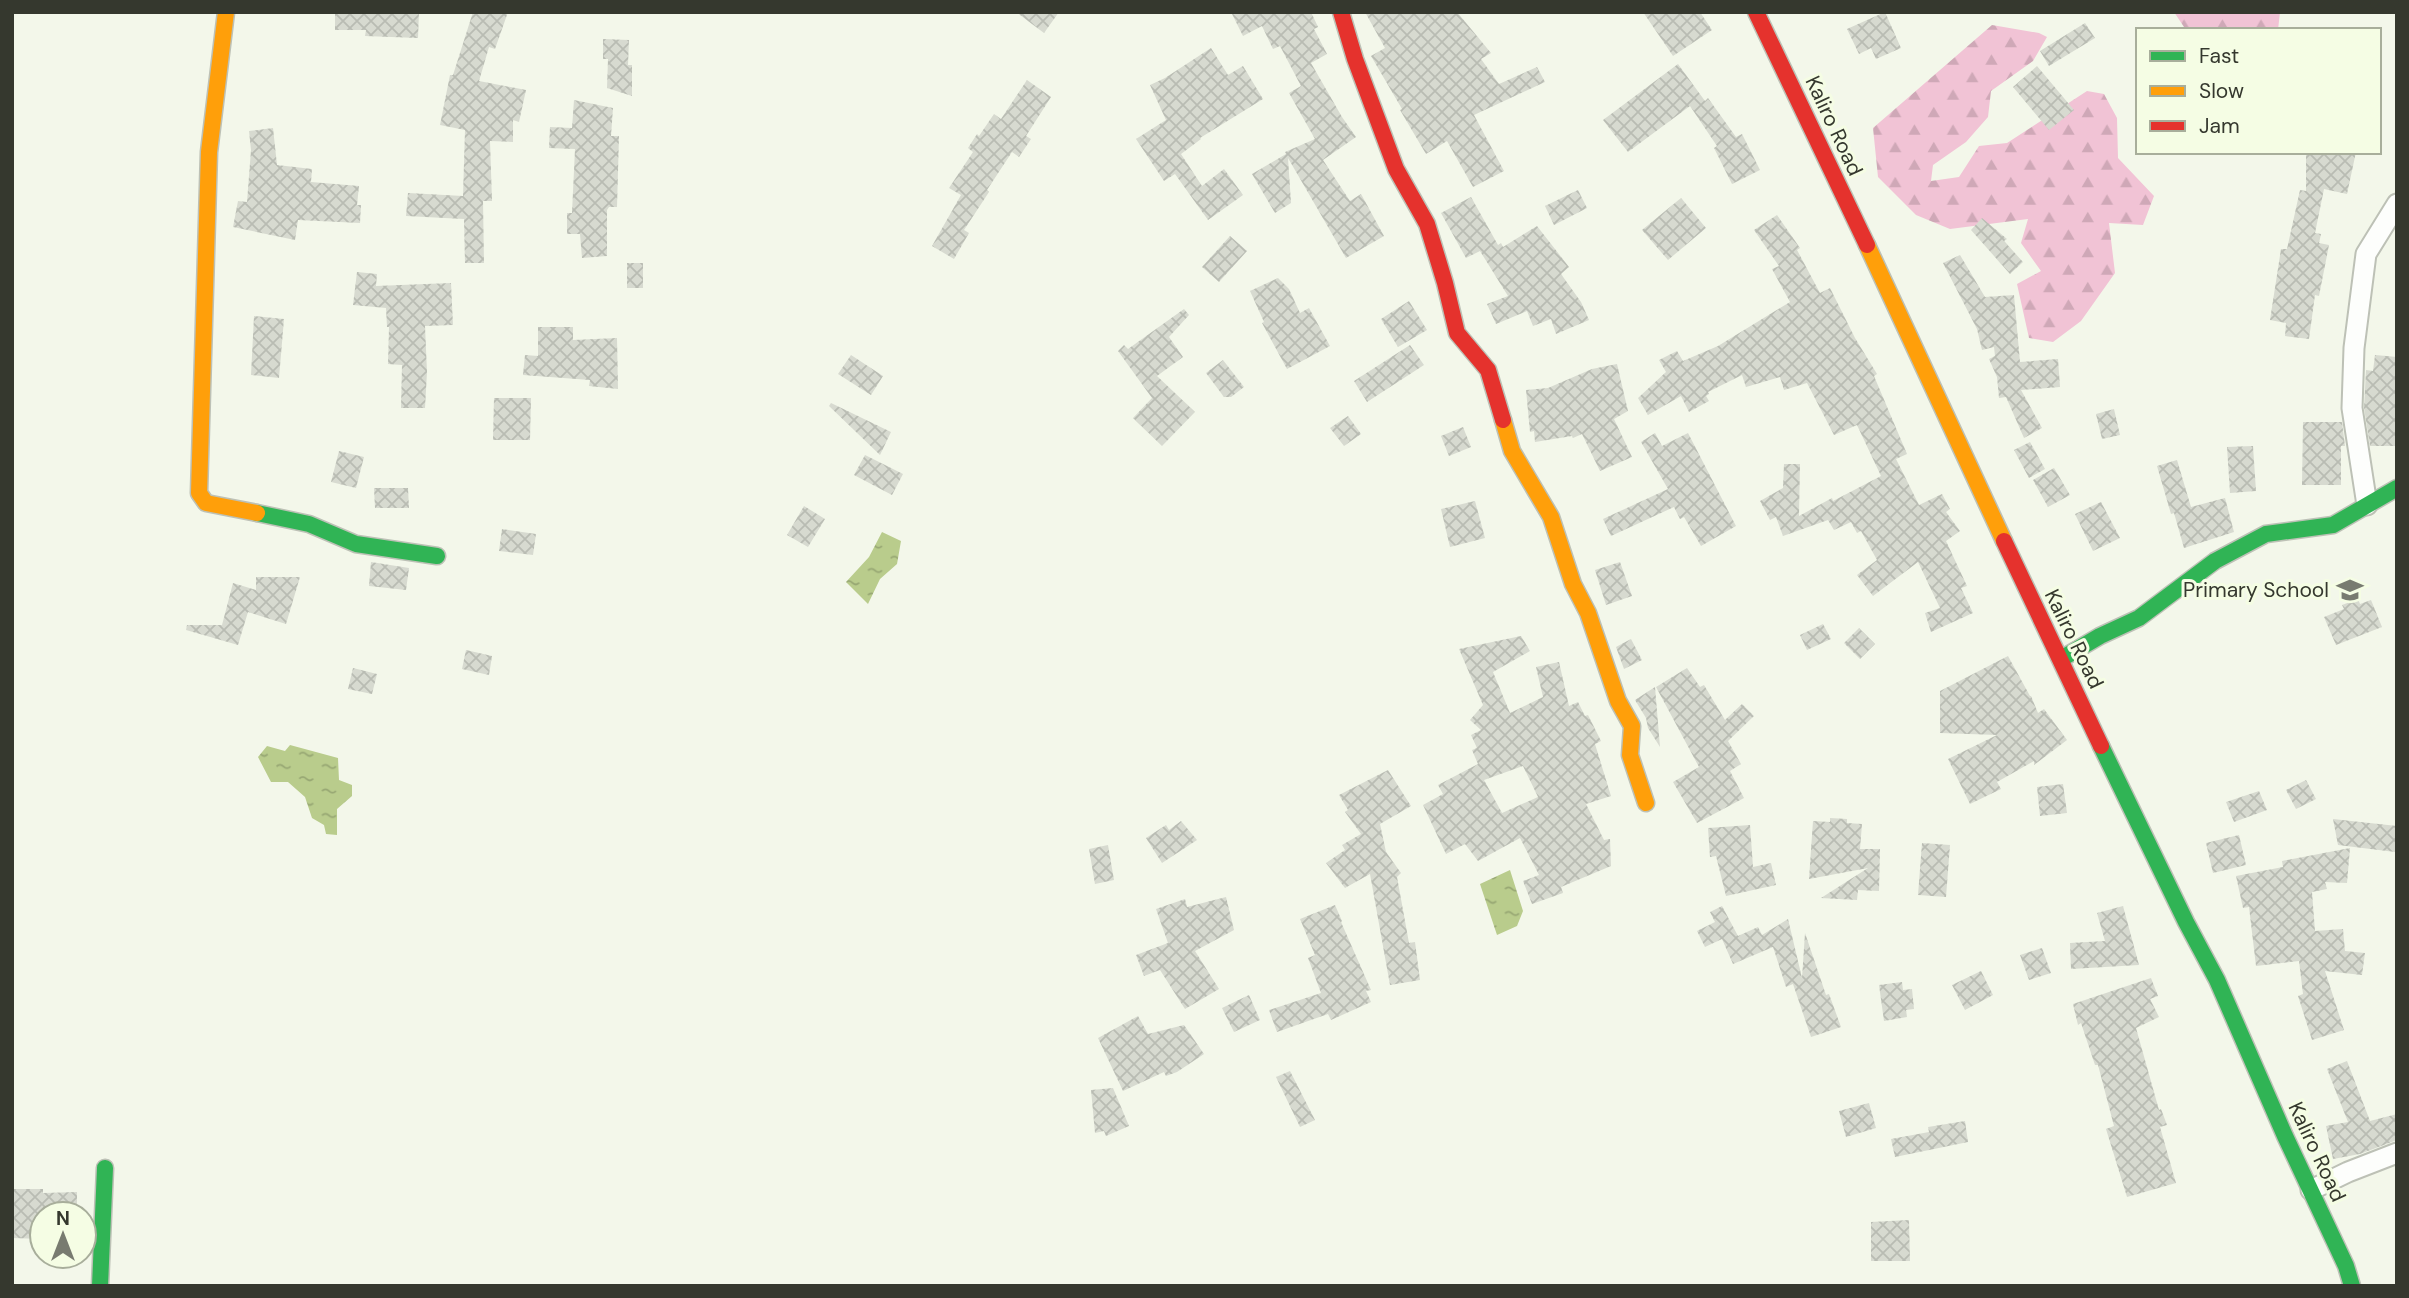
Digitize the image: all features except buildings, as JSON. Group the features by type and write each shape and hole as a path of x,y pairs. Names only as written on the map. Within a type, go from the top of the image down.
{"street":[{"path":"226,12 209,152 200,493 206,503 309,524 356,544 438,556"},
{"path":"1341,12 1355,59 1396,169 1427,223 1457,333 1488,370 1512,451 1551,517 1573,584 1595,633 1618,701 1632,726 1630,755 1646,803"},
{"name":"Kaliro Road","path":"1756,12 1802,105 2023,583 2186,922 2217,980 2346,1266 2352,1286"},
{"path":"2367,505 2352,408 2354,348 2366,254 2397,204"},
{"path":"2061,660 2100,636 2139,618 2215,561 2266,534 2333,525 2397,488"},
{"path":"2311,1190 2397,1153"},
{"path":"100,1286 105,1168"}],"green space":[{"path":"2174,12 2280,12 2278,28 2185,28"},
{"path":"1992,25 2039,33 2047,37 2033,61 1991,91 1988,117 1966,142 1933,165 1931,181 1959,177 1979,146 2007,143 2087,91 2104,94 2117,118 2118,158 2154,196 2143,225 2109,223 2115,273 2081,321 2053,342 2029,338 2017,284 2041,271 2021,243 2028,219 1950,229 1916,215 1878,177 1873,128"}],"water":[{"path":"882,532 901,541 897,564 880,579 868,604 846,582 869,557"},
{"path":"290,745 338,758 339,780 352,785 352,796 337,809 337,835 326,834 324,825 312,818 305,797 288,782 271,782 258,757 267,746 285,751"},
{"path":"1510,870 1523,911 1517,926 1497,935 1480,884"}],"traffic: fast":[{"path":"2061,659 2100,636 2139,618 2215,561 2266,534 2333,525 2397,488"},
{"path":"257,513 309,524 356,544 437,556"},
{"path":"2101,746 2217,980 2285,1136 2346,1266 2352,1286"},
{"path":"100,1286 105,1168"}],"traffic: slow":[{"path":"226,12 209,152 199,493 206,503 257,513"},
{"path":"1867,245 2004,541"},
{"path":"1503,420 1512,451 1551,517 1573,584 1588,613 1618,701 1632,726 1630,755 1646,803"}],"traffic: jam":[{"path":"1341,12 1355,59 1396,169 1427,224 1457,333 1488,370 1503,420"},
{"path":"1756,12 1867,245"},
{"path":"2004,541 2101,746"}],"place":[{"name":"Primary School","path":"2350,590"}]}
